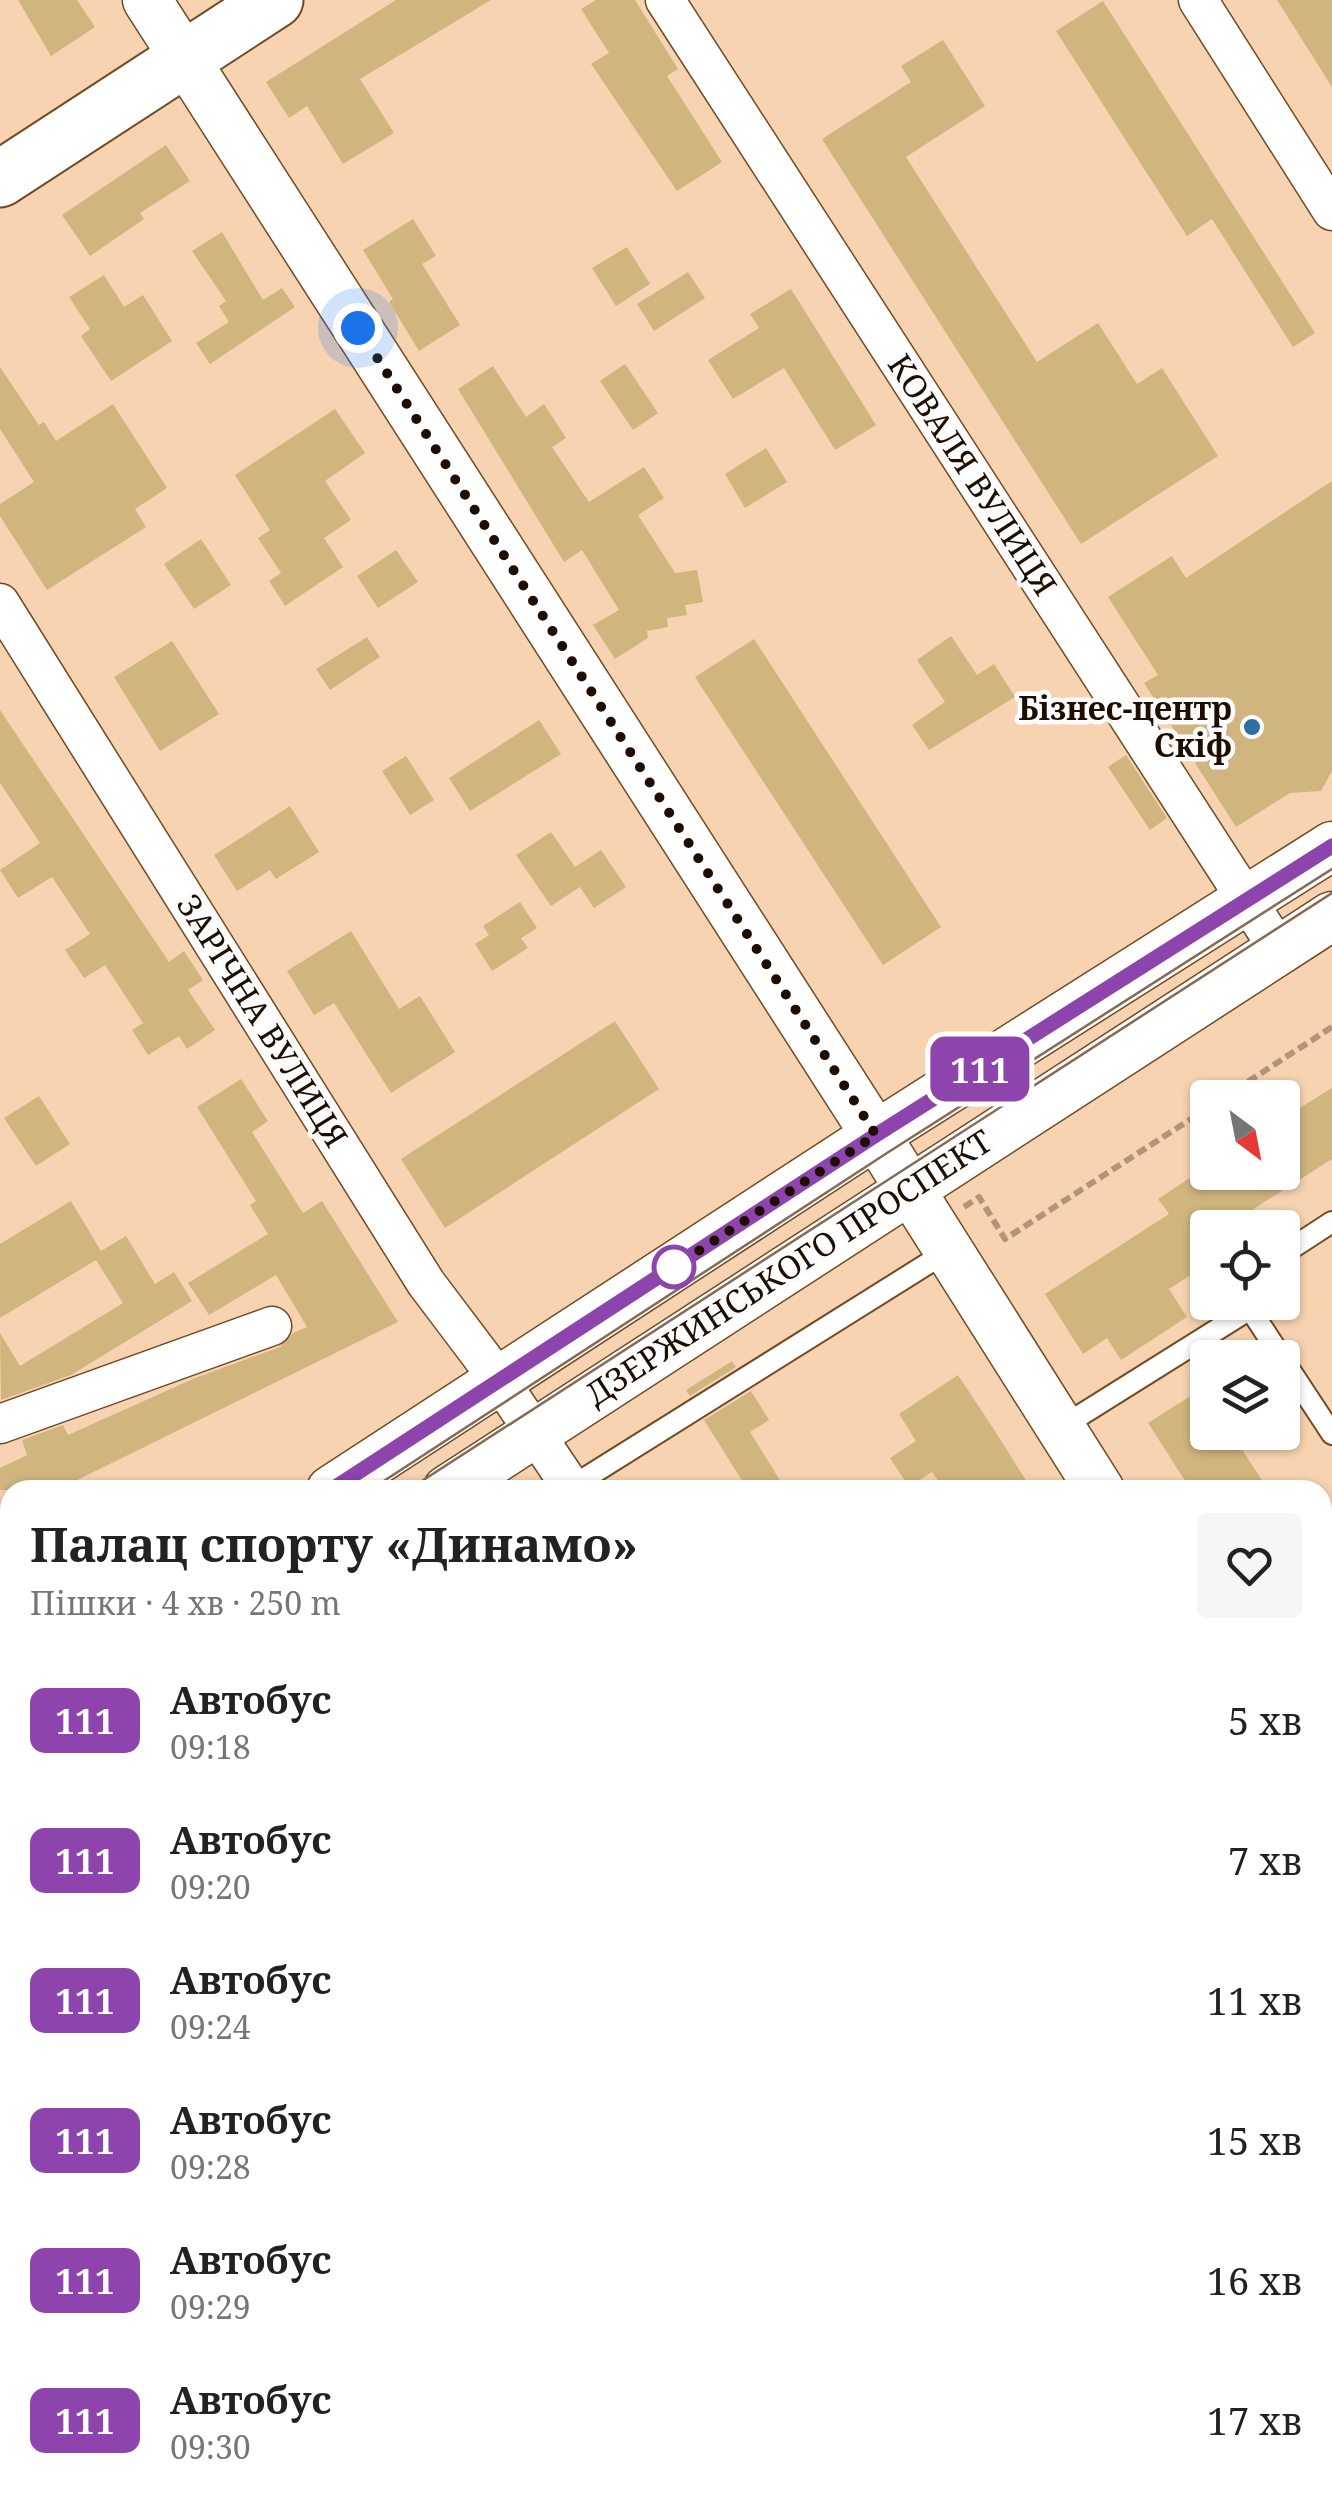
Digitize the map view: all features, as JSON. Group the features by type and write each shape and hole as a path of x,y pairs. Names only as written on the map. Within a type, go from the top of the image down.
{"main road":[{"path":"0,179 275,0"}],"street":[{"path":"147,0 1094,1480"},
{"name":"КОВАЛЯ ВУЛИЦЯ","path":"665,0 1279,950"},
{"path":"1198,0 1332,212"},
{"name":"ЗАРІЧНА ВУЛИЦЯ","path":"0,603 426,1283 500,1381 566,1480"},
{"name":"ДЗЕРЖИНСЬКОГО ПРОСПЕКТ","path":"346,1480 876,1135 1332,846"},
{"name":"ДЗЕРЖИНСЬКОГО ПРОСПЕКТ","path":"462,1480 1332,916"},
{"path":"0,1424 272,1326"}],"lane":[{"path":"1300,1243 1332,1222"},
{"path":"585,1480 948,1251"},
{"path":"1060,1428 1230,1320"},
{"path":"1300,1385 1332,1434"}],"path":[{"path":"1250,1080 1332,1026"}],"building":[{"path":"18,0 77,0 95,27 51,56"},
{"path":"396,0 491,0 360,79 394,133 343,164 307,106 289,118 266,82"},
{"path":"596,0 635,0 678,69 667,76 722,162 677,191 591,64 609,53 581,9"},
{"path":"1277,0 1332,0 1332,87"},
{"path":"1103,1 1315,333 1293,347 1212,219 1187,236 1056,31"},
{"path":"943,40 985,106 906,157 1037,362 1098,323 1137,384 1162,368 1218,456 1081,544 822,139 911,82 901,66"},
{"path":"166,145 190,181 140,213 144,219 90,256 62,215"},
{"path":"413,219 436,256 422,264 460,325 419,351 363,250"},
{"path":"222,232 263,300 282,288 295,307 210,364 196,343 229,322 219,306 226,301 192,251"},
{"path":"627,247 650,284 616,306 592,268"},
{"path":"688,272 705,298 654,331 637,304"},
{"path":"104,275 124,307 143,295 172,341 111,381 81,336 90,329 69,297"},
{"path":"791,289 876,425 835,450 784,368 733,399 708,360 759,328 750,314"},
{"path":"625,364 658,413 633,430 600,381"},
{"path":"493,366 526,417 544,404 566,438 552,447 589,502 644,467 664,498 638,515 675,573 697,570 703,602 685,605 687,615 667,618 668,627 647,631 648,638 615,659 593,625 619,610 582,550 564,562 458,389"},
{"path":"0,367 39,425 44,422 56,441 113,404 167,488 135,509 146,527 47,590 0,516 0,504 34,482 0,429"},
{"path":"335,409 365,453 325,481 351,520 324,538 343,567 285,606 269,581 281,573 258,538 270,530 235,475"},
{"path":"766,448 787,482 745,508 725,474"},
{"name":"Бізнес-центр Скіф","path":"1332,481 1332,771 1321,791 1290,793 1236,827 1144,683 1158,675 1108,597 1172,556 1186,578"},
{"path":"201,539 231,585 194,609 164,564"},
{"path":"396,550 418,582 378,608 357,576"},
{"path":"951,636 977,675 994,664 1015,697 929,750 912,725 945,702 917,660"},
{"path":"367,637 380,657 330,690 316,669"},
{"path":"754,639 941,927 883,965 695,677"},
{"path":"172,641 219,714 160,751 114,677"},
{"path":"0,710 169,962 184,951 203,980 188,990 215,1030 187,1049 179,1036 148,1055 132,1030 143,1023 105,965 84,978 65,950 90,934 52,877 18,898 0,870 40,843 0,783"},
{"path":"539,720 561,754 470,811 449,778"},
{"path":"1126,755 1167,818 1150,830 1108,767"},
{"path":"406,756 434,800 410,815 382,771"},
{"path":"290,806 319,852 276,879 270,870 237,891 214,855"},
{"path":"551,832 575,867 601,850 626,887 594,908 580,887 551,906 516,855"},
{"path":"520,902 537,928 521,938 528,948 492,971 475,944 489,935 483,926"},
{"path":"351,931 399,1009 420,996 455,1052 391,1093 334,1003 314,1015 287,971"},
{"path":"615,1021 659,1089 445,1228 401,1159"},
{"path":"241,1079 268,1121 252,1132 303,1213 322,1201 398,1322 77,1480 0,1480 0,1468 27,1455 22,1440 63,1425 68,1435 195,1378 280,1347 293,1333 307,1327 276,1275 209,1315 188,1283 268,1234 250,1205 256,1201 197,1107"},
{"path":"1332,1088 1332,1159 1300,1179 1300,1108"},
{"path":"39,1096 70,1144 36,1166 4,1118"},
{"path":"1190,1178 1190,1190 1283,1190 1252,1210 1190,1210 1190,1276 1169,1289 1187,1317 1121,1360 1107,1338 1083,1354 1045,1294 1169,1214 1158,1199"},
{"path":"71,1201 101,1251 126,1236 155,1284 174,1272 192,1301 71,1375 1,1400 0,1333 20,1366 123,1303 96,1260 0,1318 0,1244"},
{"path":"732,1361 736,1367 690,1396 686,1390"},
{"path":"958,1375 1026,1480 938,1480 932,1472 920,1480 904,1480 890,1458 916,1441 899,1414"},
{"path":"751,1391 769,1420 750,1432 780,1480 742,1480 704,1420"},
{"path":"1190,1396 1190,1450 1242,1450 1262,1480 1185,1480 1148,1423"}],"tram line":[{"path":"385,1480 1332,869"},
{"path":"423,1480 1332,893"}],"bus line":[{"name":"111","path":"346,1480 876,1135 1332,846"}],"place":[{"name":"Бізнес-центр Скіф","path":"1252,727"}],"route":[{"path":"358,328 876,1135 674,1267"}]}
